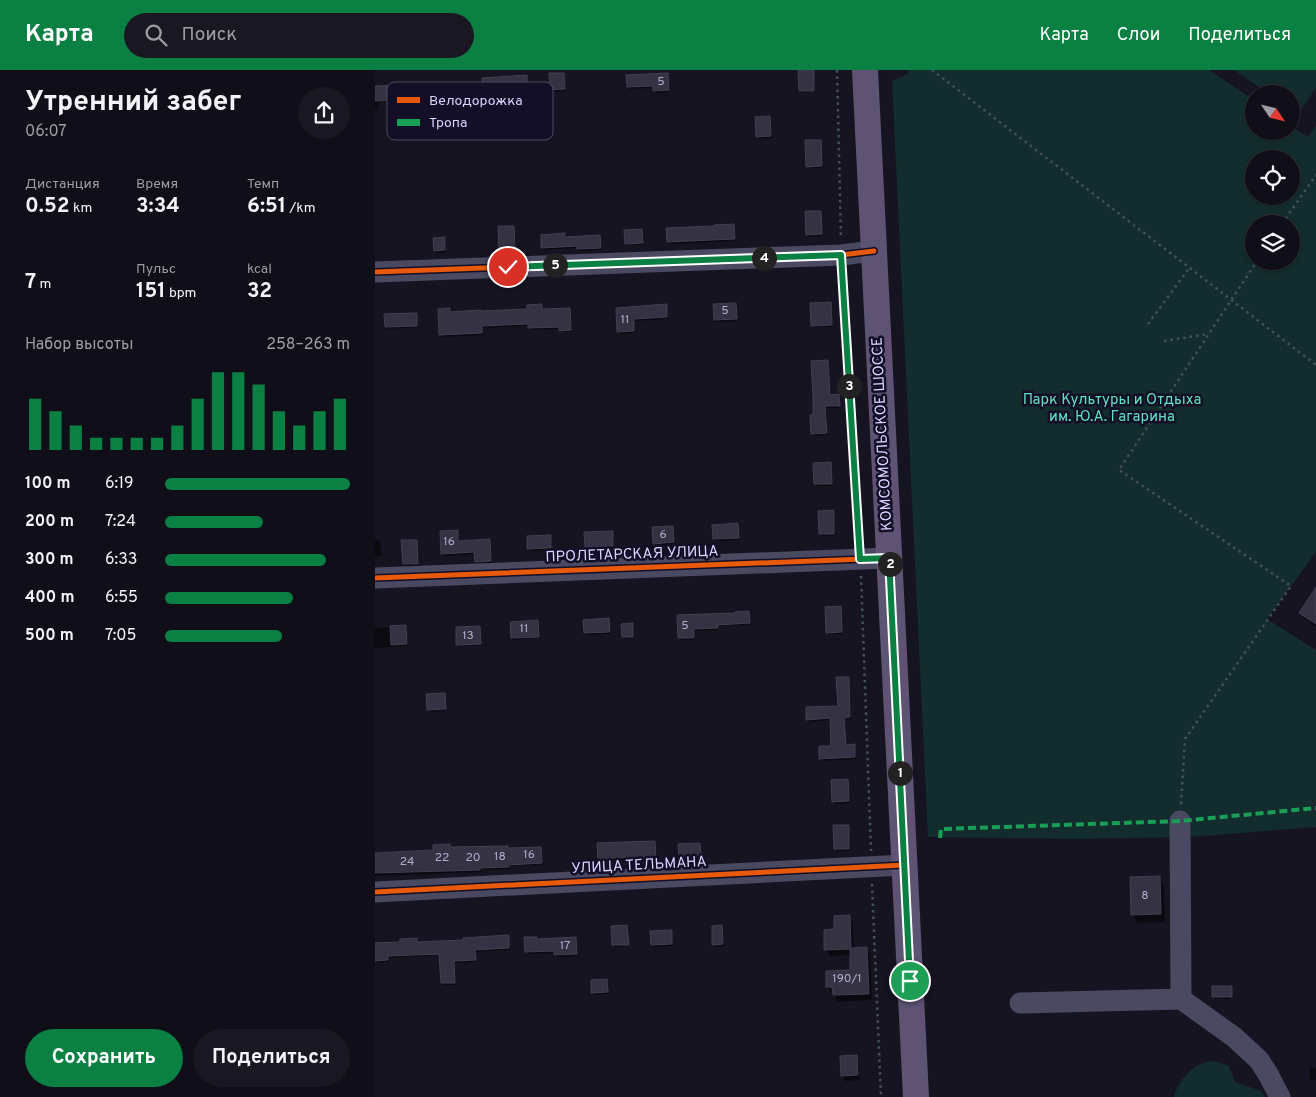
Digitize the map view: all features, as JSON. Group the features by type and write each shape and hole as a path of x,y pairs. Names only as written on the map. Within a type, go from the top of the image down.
{"main road":[{"name":"КОМСОМОЛЬСКОЕ ШОССЕ","path":"865,70 916,1097"}],"street":[{"path":"375,272 841,255 874,251"},
{"name":"ПРОЛЕТАРСКАЯ УЛИЦА","path":"375,578 889,558"},
{"path":"1180,820 1181,999"},
{"name":"УЛИЦА ТЕЛЬМАНА","path":"375,892 904,865"},
{"path":"1020,1003 1181,999 1233,1037 1259,1060 1280,1097"}],"path":[{"path":"837,70 841,255 860,559 881,1097"},
{"path":"932,70 1316,365"},
{"path":"1289,215 1316,175"},
{"path":"1148,324 1190,267"},
{"path":"1180,820 1185,739 1291,586 1119,470 1251,270"},
{"path":"1164,342 1208,334"}],"green space":[{"name":"Парк Культуры и Отдыха им. Ю.А. Гагарина","path":"908,70 1209,70 1245,94 1245,140 1300,140 1300,132 1308,137 1316,125 1316,552 1267,619 1316,650 1316,827 1188,837 1079,839 928,837 892,81 908,74"},
{"path":"1234,70 1316,70 1316,88 1300,111 1300,85 1256,85"},
{"path":"1215,1061 1229,1066 1235,1082 1261,1091 1265,1097 1174,1097 1181,1082 1193,1068 1204,1062"}],"building":[{"path":"798,70 814,70 814,91 799,91"},
{"path":"549,73 564,73 565,89 553,90 553,82 550,82"},
{"path":"668,73 669,90 653,91 653,86 627,87 626,75"},
{"path":"527,75 527,82 482,82 482,78"},
{"path":"387,85 387,100 375,101 375,86"},
{"path":"770,116 771,136 756,137 755,117"},
{"path":"805,140 821,140 822,166 806,167"},
{"path":"805,211 821,211 822,234 806,235"},
{"path":"734,224 735,239 667,242 666,228"},
{"path":"498,226 514,226 515,249 499,249"},
{"path":"642,229 643,243 625,244 624,230"},
{"path":"565,233 565,237 600,235 601,248 577,249 577,246 541,248 541,235"},
{"path":"445,237 445,250 434,251 433,238"},
{"path":"831,302 832,325 811,326 810,303"},
{"path":"736,303 737,319 714,320 713,304"},
{"path":"542,304 542,309 570,308 571,330 559,331 559,327 528,328 528,324 482,326 482,333 439,335 438,309 450,308 450,312 527,309 527,305"},
{"path":"667,304 667,317 634,319 634,331 617,332 616,308"},
{"path":"417,313 417,326 385,327 384,314"},
{"path":"828,360 830,395 839,394 840,406 825,406 827,433 811,434 810,415 813,415 813,396 811,361"},
{"path":"831,462 832,484 814,484 813,463"},
{"path":"834,510 834,534 819,534 818,511"},
{"path":"738,523 739,538 713,539 712,525"},
{"path":"673,526 674,542 653,544 652,527"},
{"path":"458,530 458,541 490,539 491,561 475,562 474,552 441,554 440,531"},
{"path":"613,531 613,546 585,547 584,532"},
{"path":"551,535 551,548 527,549 527,536"},
{"path":"401,540 417,540 418,564 403,564"},
{"path":"1316,587 1316,624 1299,613"},
{"path":"841,606 842,632 826,633 825,607"},
{"path":"749,611 750,623 718,625 718,628 694,629 694,638 678,638 677,615"},
{"path":"609,618 610,632 584,633 583,620"},
{"path":"538,620 539,637 511,638 510,622"},
{"path":"633,623 633,637 622,637 621,624"},
{"path":"406,625 407,644 391,645 390,626"},
{"path":"480,626 481,644 456,645 456,627"},
{"path":"836,677 849,677 850,717 844,718 846,745 855,744 855,757 819,759 819,746 831,746 830,718 806,720 806,707 838,706"},
{"path":"445,693 446,709 427,710 426,694"},
{"path":"848,779 849,801 832,802 831,780"},
{"path":"833,825 849,825 849,849 834,849"},
{"path":"655,841 656,862 639,863 638,857 598,859 597,843"},
{"path":"700,843 701,855 679,857 678,844"},
{"path":"450,844 450,847 541,847 542,863 480,868 480,870 375,873 375,853 433,850 433,845"},
{"path":"1160,876 1161,914 1131,915 1130,877"},
{"path":"850,915 851,948 867,947 869,994 833,995 832,987 826,987 826,971 850,970 850,949 824,950 824,930 834,929 834,916"},
{"path":"627,925 629,945 612,945 611,926"},
{"path":"722,925 723,944 712,945 712,926"},
{"path":"672,930 672,944 651,945 650,931"},
{"path":"509,935 509,948 475,950 476,960 454,961 455,983 441,983 439,954 388,956 388,960 375,961 375,943 400,942 400,939 417,938 417,942"},
{"path":"524,937 537,937 537,939 576,937 577,954 554,955 554,951 525,952"},
{"path":"607,979 608,992 591,993 591,980"},
{"path":"1212,986 1232,986 1232,997 1212,997"},
{"path":"857,1055 858,1075 841,1076 840,1056"}],"marked path":[{"path":"940,838 941,829 1180,821 1316,808"}],"cycle path":[{"path":"375,272 841,255 874,251"},
{"path":"375,578 889,558"},
{"path":"375,892 904,865"}],"route":[{"path":"508,267 841,255 860,559 889,558 910,981"}]}
